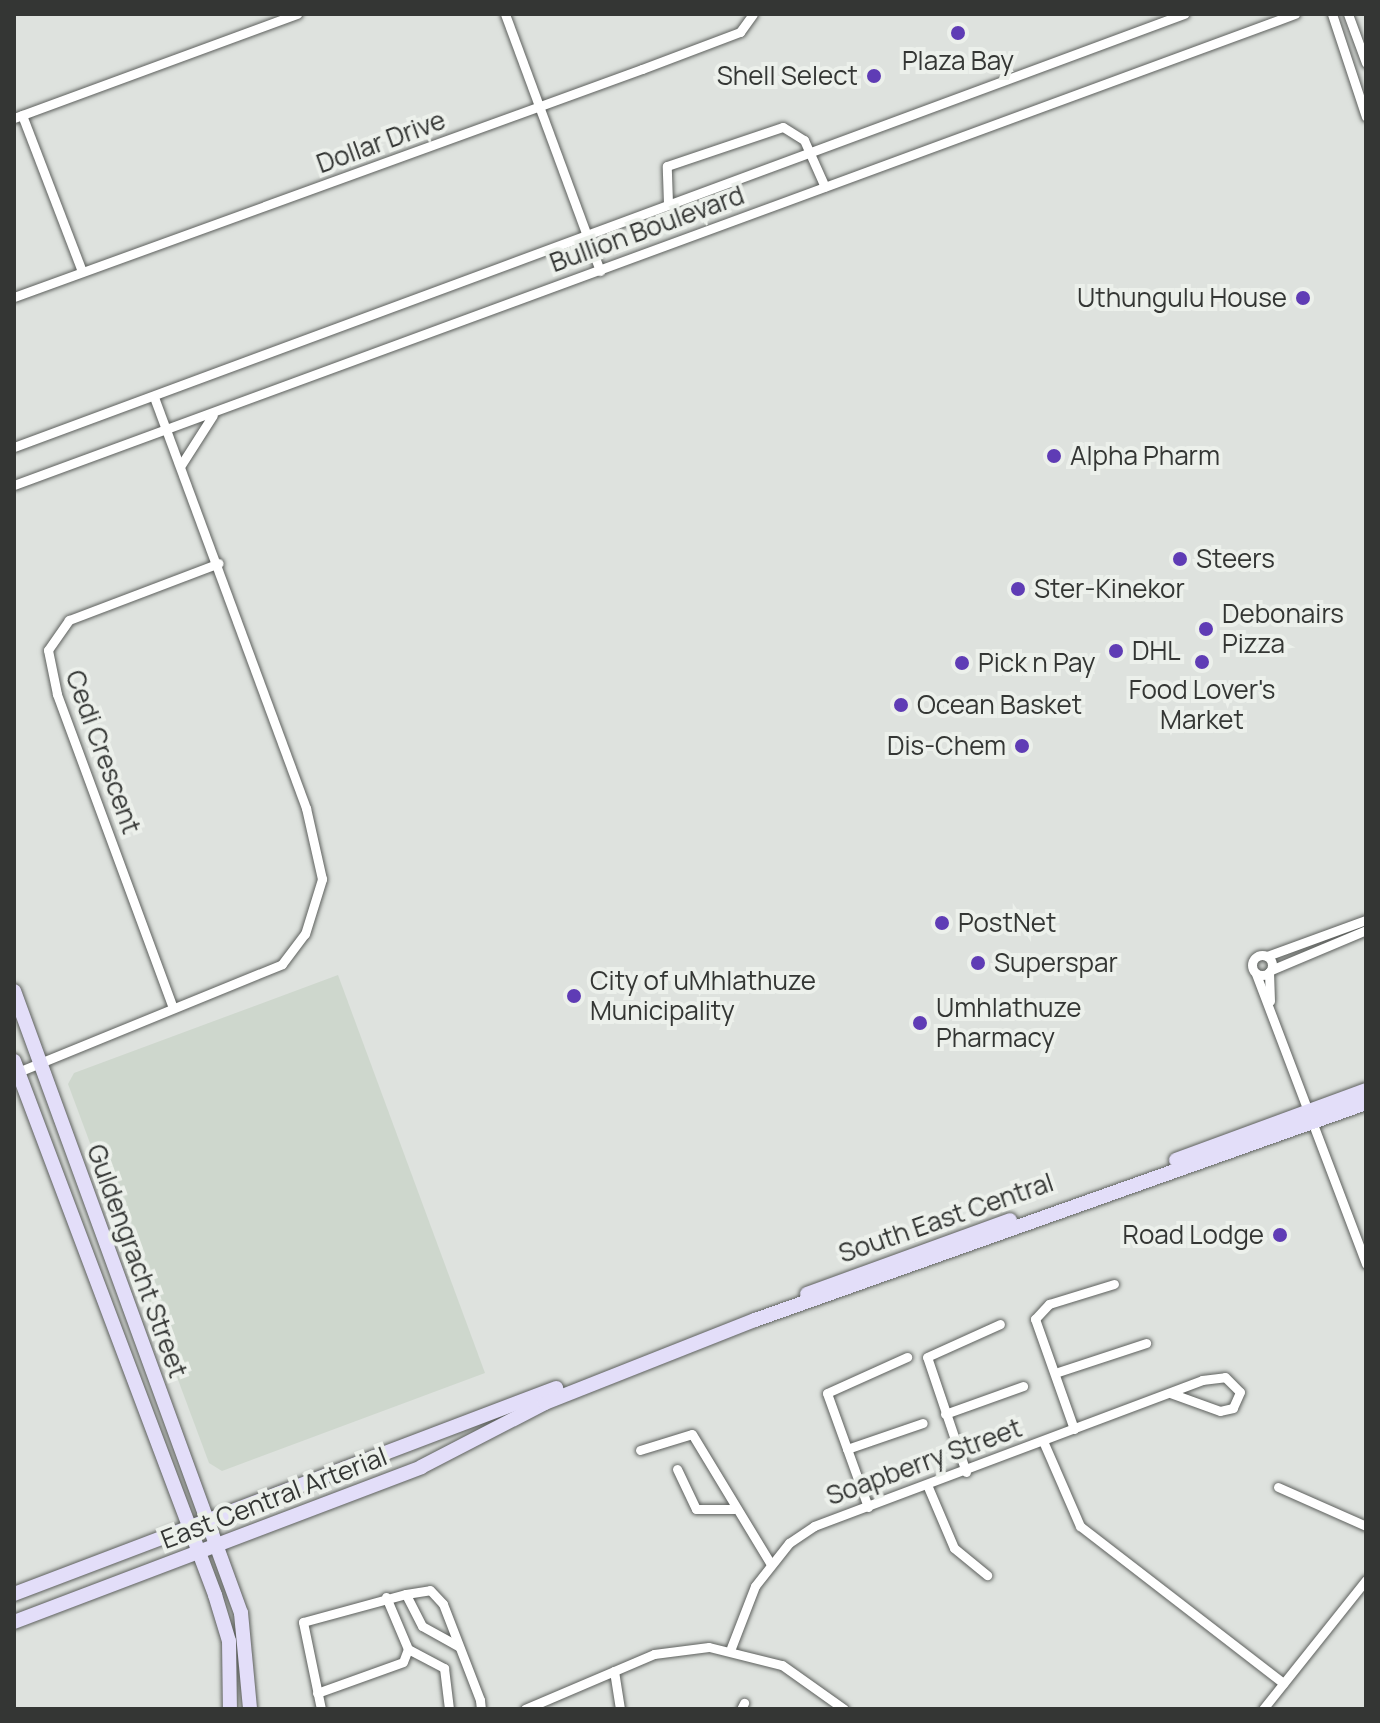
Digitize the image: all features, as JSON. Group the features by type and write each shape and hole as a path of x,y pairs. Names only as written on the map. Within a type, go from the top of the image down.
{"street":[{"path":"82,271 18,117 297,14"},
{"path":"505,14 600,271"},
{"name":"Dollar Drive","path":"14,297 539,108 740,32 753,14"},
{"name":"Bullion Boulevard","path":"14,447 1184,14"},
{"name":"Bullion Boulevard","path":"14,485 1295,14"},
{"path":"1332,14 1366,117"},
{"path":"1348,14 1366,63"},
{"path":"668,203 664,170 685,159 783,127 812,151 825,187"},
{"path":"16,1066 42,1065 282,964 305,934 322,879 317,840 219,563 154,397"},
{"path":"181,465 192,439 218,410"},
{"name":"Cedi Crescent","path":"173,1008 57,694 48,650 69,620 219,563"},
{"path":"1366,920 1252,961 1366,1264"},
{"path":"1256,974 1270,971 1366,930"},
{"path":"1267,956 1270,1004"},
{"name":"Guldengracht Street","path":"14,991 214,1547 241,1613 250,1709"},
{"name":"Guldengracht Street","path":"16,1066 229,1641 230,1709"},
{"name":"South East Central","path":"543,1398 1312,1116 1366,1090"},
{"name":"South East Central","path":"1312,1116 1366,1103"},
{"path":"1074,1429 1036,1316 1049,1304 1114,1284"},
{"path":"966,1472 927,1355 1000,1324"},
{"path":"1055,1373 1146,1343"},
{"path":"868,1507 829,1389 907,1357"},
{"path":"1043,1441 1074,1429 1170,1393 1216,1376 1231,1379 1240,1392 1233,1408 1220,1411 1170,1393"},
{"path":"945,1414 1023,1386"},
{"name":"East Central Arterial","path":"14,1594 543,1398"},
{"name":"East Central Arterial","path":"14,1622 421,1467 543,1398"},
{"path":"847,1449 923,1423"},
{"path":"640,1450 692,1434 734,1509 770,1563"},
{"name":"Soapberry Street","path":"731,1648 770,1563 814,1526 928,1487 1043,1441 1080,1526 1283,1683"},
{"path":"677,1469 696,1509 734,1509"},
{"path":"928,1487 954,1548 987,1575"},
{"path":"1278,1487 1366,1526"},
{"path":"1266,1708 1366,1580"},
{"path":"321,1709 303,1622 386,1597 430,1590 458,1646 481,1709"},
{"path":"406,1594 422,1626 458,1646"},
{"path":"386,1597 408,1649 444,1668 449,1709"},
{"path":"525,1709 614,1671 681,1648 731,1648 782,1665 844,1709"},
{"path":"317,1693 403,1662 408,1649"},
{"path":"614,1671 620,1709"}],"shaded area":[{"path":"338,975 485,1373 222,1471 209,1463 68,1084 74,1073"}],"place":[{"name":"Plaza Bay","path":"958,33"},
{"name":"Shell Select","path":"874,76"},
{"name":"Uthungulu House","path":"1303,298"},
{"name":"Alpha Pharm","path":"1054,456"},
{"name":"Steers","path":"1180,559"},
{"name":"Ster-Kinekor","path":"1018,589"},
{"name":"Debonairs Pizza","path":"1206,629"},
{"name":"DHL","path":"1116,651"},
{"name":"Food Lover's Market","path":"1202,662"},
{"name":"Pick n Pay","path":"962,663"},
{"name":"Ocean Basket","path":"901,705"},
{"name":"Dis-Chem","path":"1022,746"},
{"name":"PostNet","path":"942,923"},
{"name":"Superspar","path":"978,963"},
{"name":"City of uMhlathuze Municipality","path":"574,996"},
{"name":"Umhlathuze Pharmacy","path":"920,1023"},
{"name":"Road Lodge","path":"1280,1235"}]}
